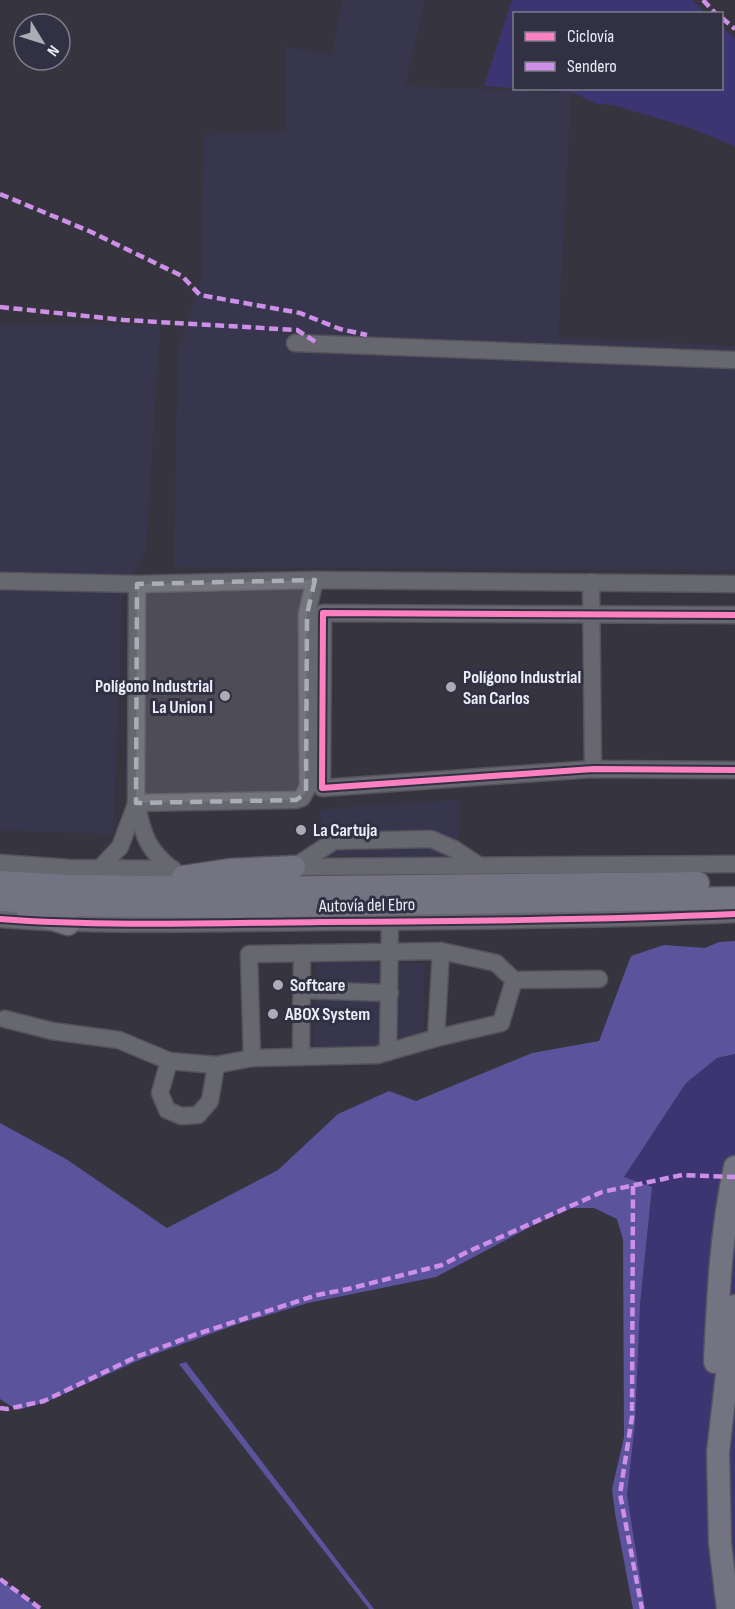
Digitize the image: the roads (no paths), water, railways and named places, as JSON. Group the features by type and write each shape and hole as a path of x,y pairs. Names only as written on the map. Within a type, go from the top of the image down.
{"highway":[{"path":"114,887 230,870 294,867"},
{"name":"Autovía del Ebro","path":"0,882 69,886 229,888 735,883"},
{"name":"Autovía del Ebro","path":"0,900 68,905 239,907 735,898"},
{"path":"0,912 40,915 68,924"},
{"path":"718,1452 713,1435 712,1412 719,1277 724,1223 735,1167"},
{"path":"728,1609 720,1543 718,1452 735,1306"}],"street":[{"path":"367,335 735,350"},
{"path":"294,344 735,360"},
{"path":"315,580 323,612 322,788 594,769 735,770"},
{"path":"136,803 296,801 306,793 308,787 307,614 315,580"},
{"path":"0,581 137,584 315,580 735,584"},
{"path":"591,582 594,769"},
{"path":"137,584 136,803 142,827 153,853 172,869"},
{"path":"323,612 735,615"},
{"path":"101,867 120,847 136,803"},
{"path":"294,867 334,841 431,839 454,849 478,865"},
{"path":"0,863 69,868 230,870"},
{"path":"294,867 735,864"},
{"path":"0,919 68,924 390,922 735,914"},
{"path":"388,1052 390,922"},
{"path":"436,1038 441,951"},
{"path":"252,1058 249,954 441,951 496,963 514,980 599,979"},
{"path":"301,1057 302,953"},
{"path":"5,1019 52,1031 119,1040 169,1061 216,1065 252,1058 377,1055 501,1023 514,980"},
{"path":"302,990 390,993"},
{"path":"169,1061 160,1094 167,1110 181,1116 198,1115 210,1101 216,1065"}],"place":[{"name":"Polígono Industrial San Carlos","path":"451,687"},
{"name":"Polígono Industrial La Union I","path":"225,696"},
{"name":"La Cartuja","path":"301,830"},
{"name":"Softcare","path":"278,985"},
{"name":"ABOX System","path":"273,1014"}]}
